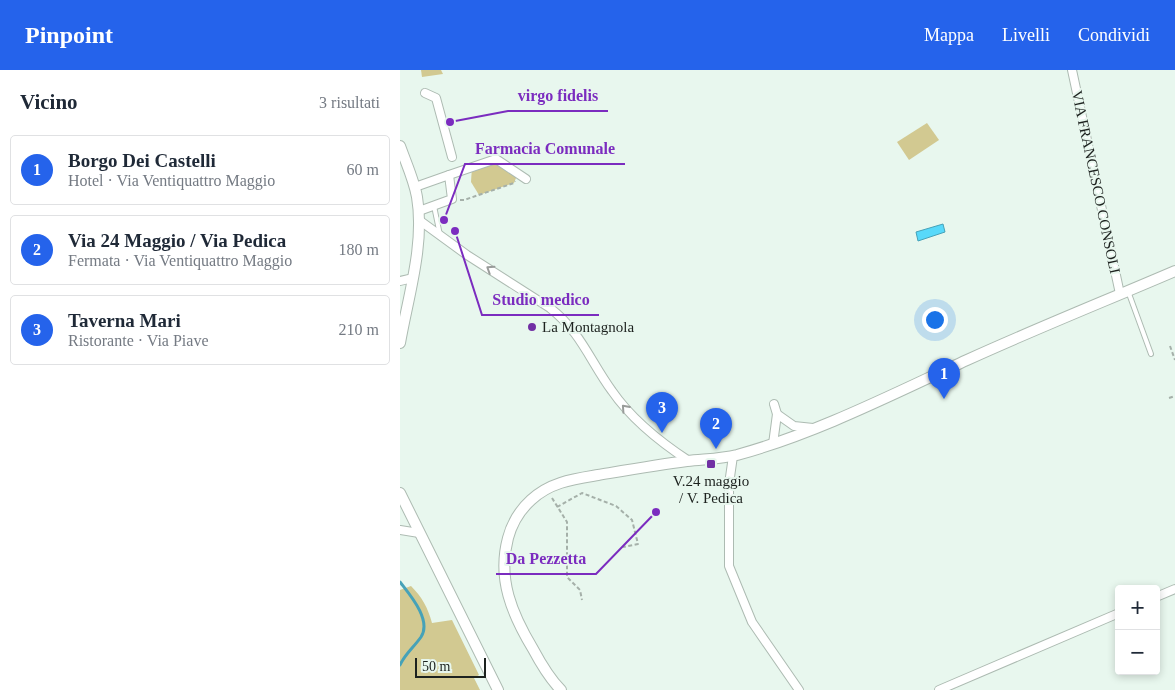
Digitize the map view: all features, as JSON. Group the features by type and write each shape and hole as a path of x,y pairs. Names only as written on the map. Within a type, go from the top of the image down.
{"main road":[{"path":"400,146 415,187 419,216 413,278 400,343"},
{"path":"561,690 548,675 529,643 512,607 505,586 504,563 509,536 516,519 530,500 550,487 566,481 645,467 733,456 773,444 817,428 982,353 1175,271"},
{"path":"400,493 498,690"}],"street":[{"name":"VIA FRANCESCO CONSOLI","path":"1072,70 1124,293"},
{"path":"425,93 436,98 452,157"},
{"path":"415,187 496,159 526,179"},
{"path":"449,176 452,199 434,206 419,216 440,235 466,254 560,316 578,336 602,378 623,406 664,445 689,461"},
{"path":"400,280 413,278"},
{"path":"773,444 777,414 774,404"},
{"path":"777,414 794,426 817,428"},
{"path":"733,456 730,484 729,566 752,622 799,690"},
{"path":"400,530 419,533"},
{"path":"1160,595 1175,589"},
{"path":"944,689 1115,615"}],"lane":[{"path":"434,206 440,235"},
{"path":"1124,293 1151,354"}],"path":[{"path":"452,199 464,200 514,183 518,173"},
{"path":"1170,346 1175,360"},
{"path":"1169,398 1175,396"},
{"path":"557,507 582,493 616,506 632,520 638,544 622,548"},
{"path":"554,501 567,522 567,577 580,590 582,600"}],"shaded area":[{"path":"421,70 441,70 443,74 422,77"},
{"path":"927,123 939,140 909,160 897,142"},
{"path":"496,159 518,173 514,183 479,195 471,182 472,167"},
{"path":"411,586 424,603 432,623 452,620 479,675 474,678 480,690 400,690 400,590"}],"water":[{"path":"943,224 945,232 918,241 916,232"}],"waterway":[{"path":"400,582 418,608 424,623 421,637 404,657 400,665"}],"place":[{"name":"virgo fidelis","path":"450,122"},
{"name":"Farmacia Comunale","path":"444,220"},
{"name":"Studio medico","path":"455,231"},
{"name":"La Montagnola","path":"532,327"},
{"name":"Borgo Dei Castelli","path":"944,399"},
{"name":"Taverna Mari","path":"662,433"},
{"name":"Via 24 Maggio / Via Pedica","path":"716,449"},
{"name":"V.24 maggio / V. Pedica","path":"711,464"},
{"name":"Da Pezzetta","path":"656,512"}]}
